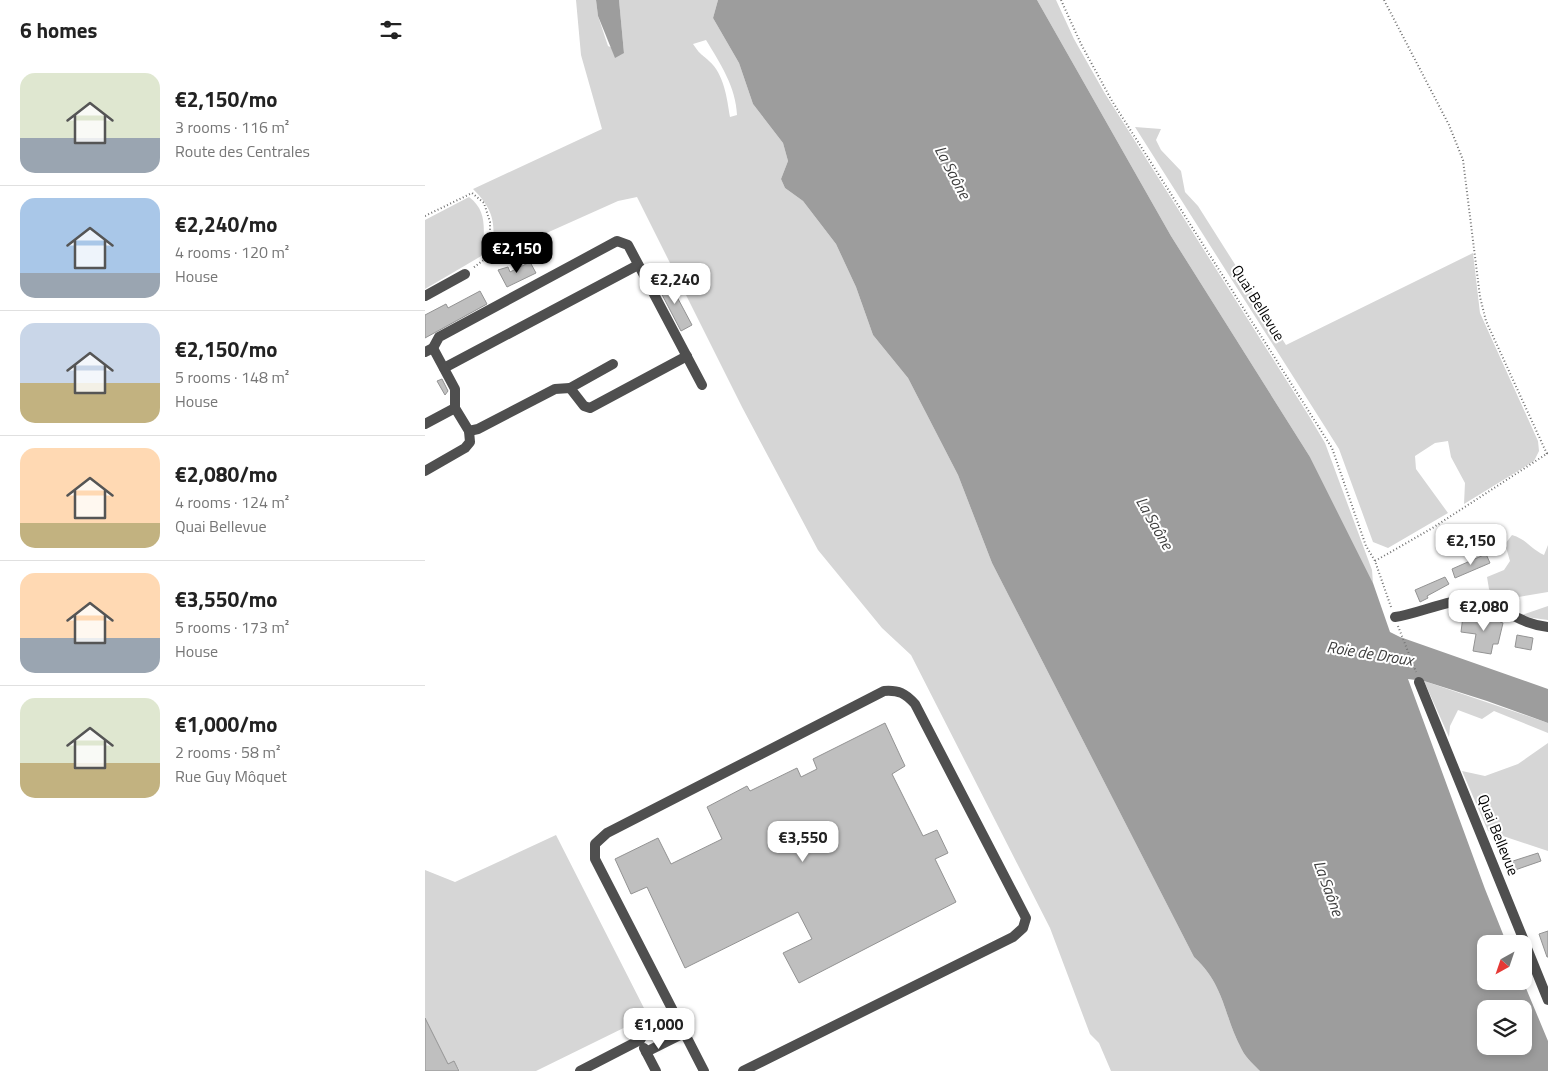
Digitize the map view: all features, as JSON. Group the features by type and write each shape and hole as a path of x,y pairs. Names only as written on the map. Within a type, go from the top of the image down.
{"street":[{"path":"425,471 465,448 470,442 469,431 455,408 457,394 444,368 429,350 439,337 617,241 628,244 702,385"},
{"path":"444,368 639,265"},
{"path":"425,296 465,274"},
{"path":"570,388 584,406 590,408 687,356"},
{"path":"469,431 555,389 570,388 613,364"},
{"path":"425,424 455,408"},
{"path":"1395,617 1424,611 1444,604 1473,600 1502,608 1523,622 1548,627"},
{"name":"Quai Bellevue","path":"1419,682 1548,1000"},
{"path":"704,1071 595,859 595,844 607,833 884,691 898,690 907,695 915,704 1027,918 1023,928 1013,937 743,1071"},
{"path":"580,1071 640,1040 651,1022 672,1010"},
{"path":"646,1052 684,1032"},
{"path":"640,1040 656,1071"}],"path":[{"name":"Quai Bellevue","path":"1061,0 1081,44 1112,101 1332,448 1366,546 1375,561 1419,682"},
{"path":"1375,561 1434,527 1548,454 1484,313 1479,297 1463,160 1449,125 1384,0"},
{"path":"425,216 472,193 484,203 490,222 490,254 465,274"}],"shaded area":[{"path":"576,0 596,0 598,16 608,46 624,53 619,0 718,0 713,18 739,63 753,104 783,143 788,161 781,179 785,188 803,201 836,244 856,287 873,335 908,378 958,475 992,563 1194,957 1212,979 1218,990 1242,1050 1260,1071 1111,1071 1099,1043 1090,1034 1050,928 911,655 882,628 818,550 742,407 637,197 618,201 493,257 494,236 490,213 473,189 602,129 581,55","holes":["706,40 722,66 730,85 734,95 737,115 730,117 724,87 718,73 714,66 699,53 693,44"]},
{"path":"1037,0 1056,0 1074,39 1104,92 1325,443 1372,570 1373,583 1310,457 1171,236"},
{"path":"1135,127 1161,129 1156,140 1161,150 1181,171 1185,192 1198,206 1286,345 1473,253 1480,313 1538,441 1539,451 1534,461 1464,504 1465,483 1451,457 1448,441 1435,443 1415,456 1416,469 1448,513 1388,548 1373,542 1339,449"},
{"path":"469,197 480,209 482,216 484,230 483,255 425,289 425,220"},
{"path":"1512,535 1522,539 1544,555 1548,545 1548,592 1512,598 1496,598 1489,589 1487,577 1504,570 1510,561 1505,544"},
{"path":"1548,606 1548,620 1519,616"},
{"path":"1424,681 1548,723 1548,733 1494,711 1482,719 1458,710 1450,726 1449,737"},
{"path":"1548,743 1548,851 1488,831 1462,771 1485,776 1518,764"},
{"path":"556,835 648,1016 536,1071 460,1071 454,1061 448,1064 425,1018 425,870 455,882"}],"water":[{"path":"596,0 619,0 624,53 615,58 598,16"},
{"path":"718,0 1037,0 1171,236 1310,457 1373,583 1390,632 1548,689 1548,723 1424,681 1408,679 1503,935 1477,935 1477,990 1527,990 1531,1000 1477,1000 1477,1055 1532,1055 1532,1003 1548,1041 1548,1071 1260,1071 1250,1061 1236,1037 1218,990 1204,968 1194,957 992,563 958,475 908,378 873,335 856,287 836,244 803,201 785,188 781,179 788,161 783,143 753,104 739,63 713,18"}],"building":[{"path":"530,262 536,273 507,287 498,270 508,267 510,272"},
{"path":"668,280 692,325 681,331 657,285"},
{"path":"480,291 487,304 425,338 425,315 446,304 448,308"},
{"path":"442,379 448,391 445,395 437,381"},
{"path":"1486,554 1490,563 1455,578 1452,569"},
{"path":"1445,577 1449,584 1420,602 1415,590"},
{"path":"1488,612 1501,617 1500,622 1503,623 1498,644 1493,644 1491,654 1473,651 1476,634 1461,632 1463,616 1482,619 1482,616 1487,618"},
{"path":"1517,635 1533,638 1531,650 1515,647"},
{"path":"885,723 905,766 892,774 923,836 937,830 948,853 935,859 956,902 799,983 783,953 812,939 798,912 685,968 647,887 631,894 615,859 658,838 671,864 722,839 707,807 747,786 750,791 797,768 801,777 817,769 813,759"},
{"path":"1538,853 1541,861 1515,870 1513,861"},
{"path":"1548,931 1548,957 1547,957 1539,934"},
{"path":"425,1018 448,1064 454,1061 459,1071 425,1071"}],"water label":[{"name":"La Saône","path":"953,172"},
{"name":"La Saône","path":"1155,523"},
{"name":"Roie de Droux","path":"1370,653"},
{"name":"La Saône","path":"1329,888"}]}
